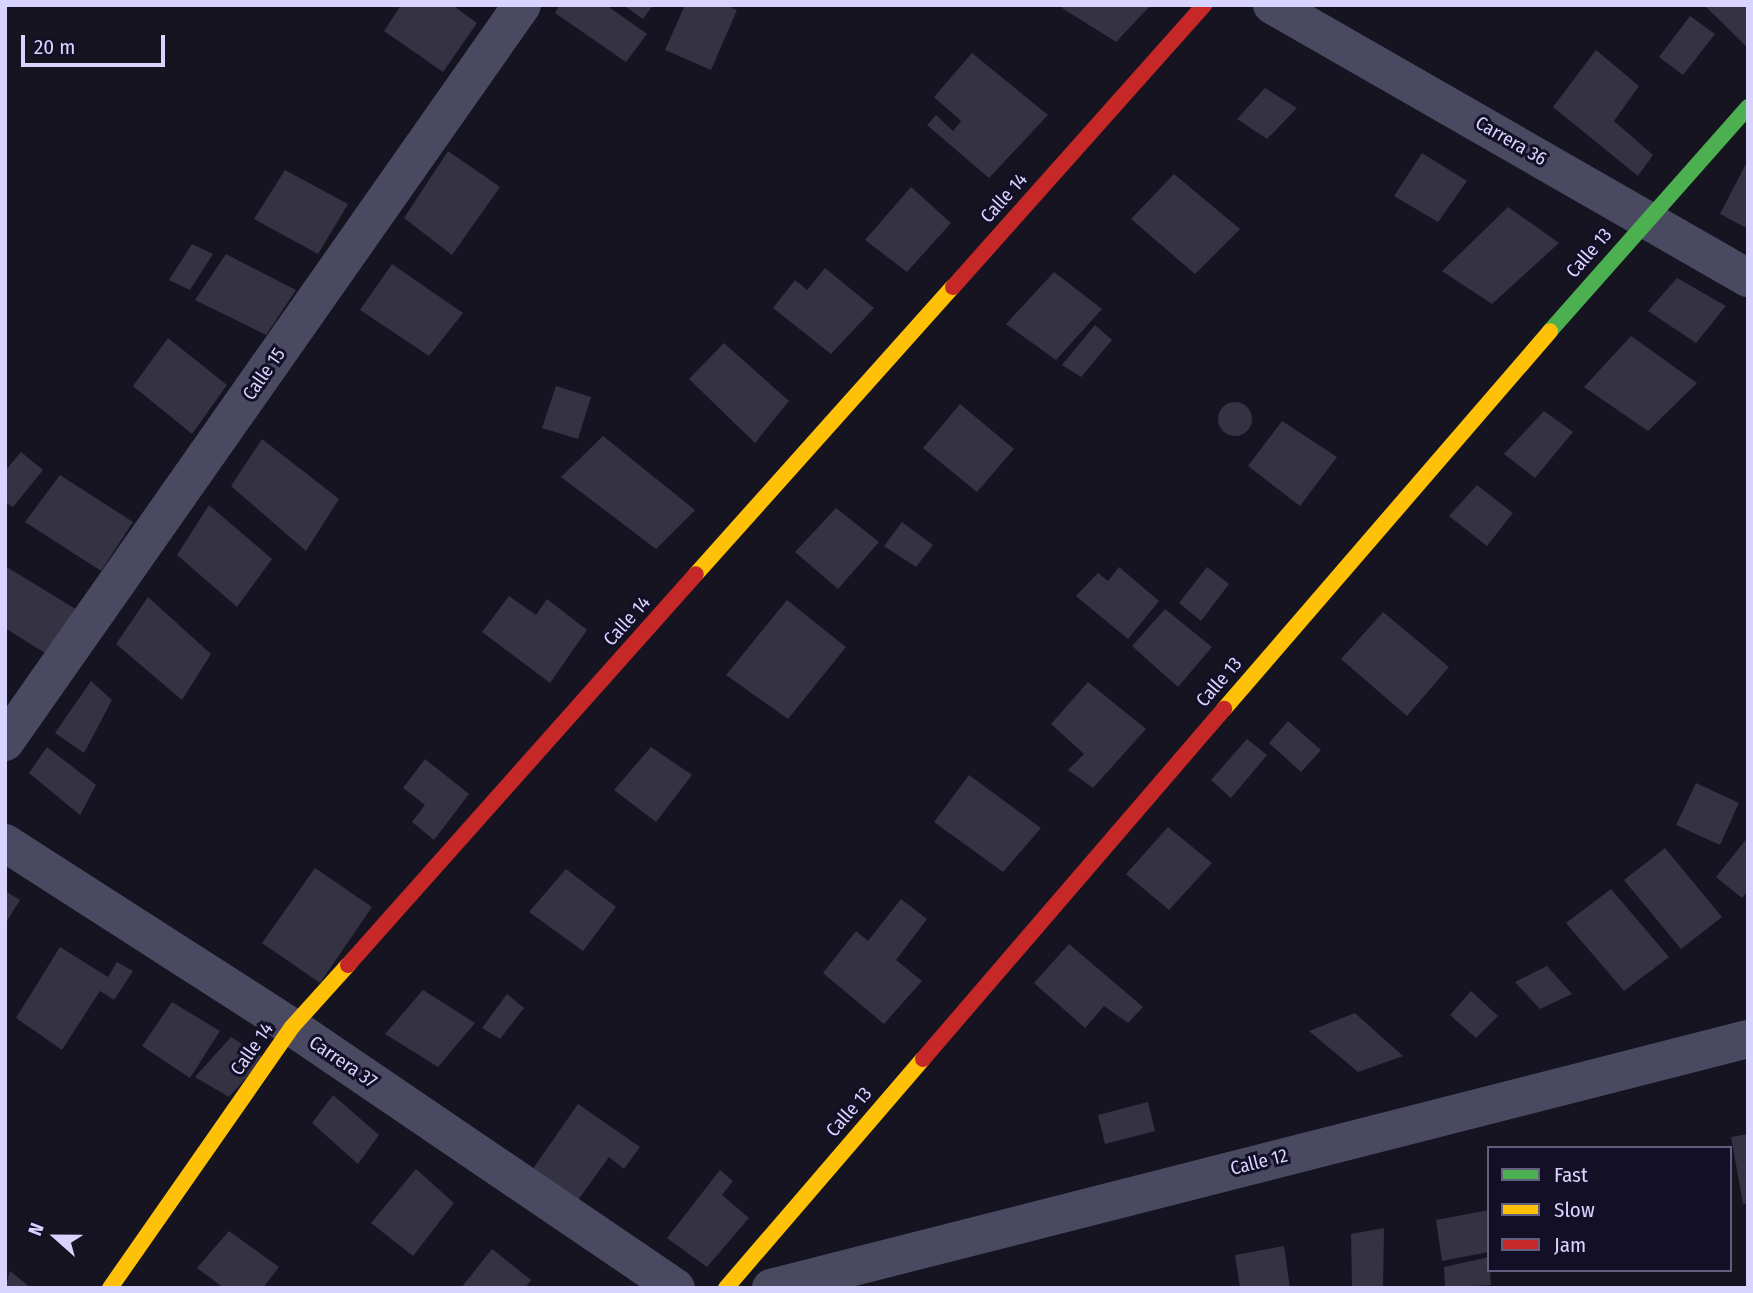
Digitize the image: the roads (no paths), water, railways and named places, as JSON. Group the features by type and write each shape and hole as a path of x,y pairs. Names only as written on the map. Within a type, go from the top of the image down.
{"street":[{"name":"Calle 15","path":"5,742 522,5"},
{"name":"Calle 14","path":"110,1288 292,1027 1204,5"},
{"name":"Carrera 36","path":"1272,5 1748,278"},
{"name":"Calle 13","path":"726,1288 1647,218 1748,107"},
{"name":"Carrera 37","path":"5,843 292,1027 676,1288"},
{"name":"Calle 12","path":"771,1288 1748,1039"}]}
